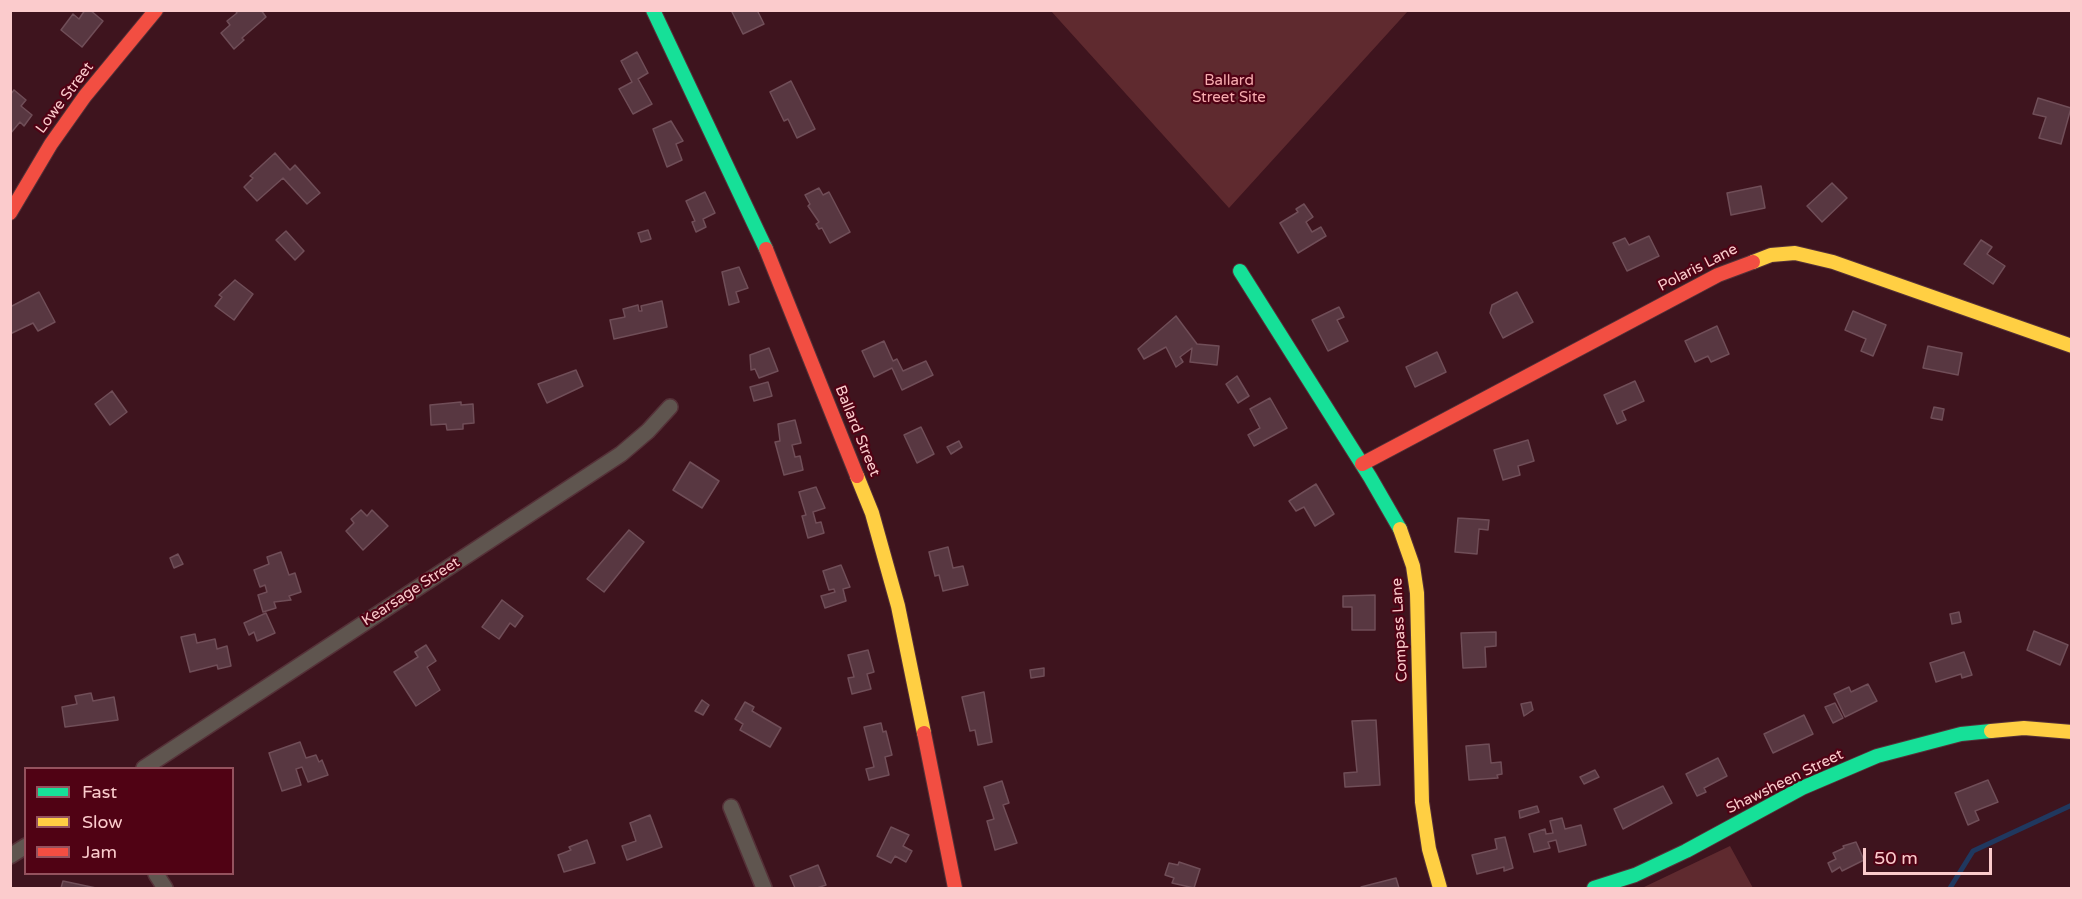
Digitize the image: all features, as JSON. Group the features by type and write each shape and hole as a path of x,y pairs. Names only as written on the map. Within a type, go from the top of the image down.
{"street":[{"name":"Lowe Street","path":"10,213 51,144 85,96 156,10"},
{"name":"Ballard Street","path":"653,10 779,277 872,513 898,606 955,888"},
{"name":"Polaris Lane","path":"1362,464 1718,275 1771,255 1795,254 1833,262 2072,346"},
{"name":"Compass Lane","path":"1240,270 1362,464 1404,537 1413,566 1419,620 1422,802 1429,849 1440,888"},
{"name":"Kearsage Street","path":"146,767 621,453 648,431 670,406"},
{"name":"Shawsheen Street","path":"1594,888 1646,870 1803,788 1877,756 1961,734 2025,728 2072,732"},
{"path":"730,807 764,888"},
{"path":"10,856 24,847"},
{"path":"157,875 165,888"}],"green space":[{"name":"Ballard Street Site","path":"1051,11 1408,11 1229,208"},
{"path":"1730,846 1753,888 1642,888"}],"building":[{"path":"85,10 90,10 103,21 82,47 61,30 73,14 79,19"},
{"path":"235,10 261,10 266,17 242,38 244,40 234,49 221,33 230,25 227,21 237,13"},
{"path":"731,10 757,10 764,24 743,34"},
{"path":"637,52 648,73 638,79 652,104 633,114 619,89 632,82 621,61"},
{"path":"791,81 815,129 797,138 788,119 784,121 770,92"},
{"path":"14,90 26,100 21,106 32,115 24,126 20,122 10,134 10,95"},
{"path":"2038,98 2071,108 2061,144 2039,138 2046,117 2033,114"},
{"path":"671,121 683,141 676,144 682,160 667,167 653,129"},
{"path":"275,153 290,170 295,165 320,193 307,204 283,178 257,201 244,187 253,178 250,176"},
{"path":"1832,183 1847,198 1822,222 1807,206"},
{"path":"1761,186 1765,208 1731,215 1727,193"},
{"path":"819,188 823,195 829,192 850,232 830,243 822,228 819,229 816,224 819,222 808,206 810,204 805,195"},
{"path":"705,192 715,213 703,219 706,227 696,232 692,222 695,221 686,201"},
{"path":"1304,204 1313,217 1306,222 1312,232 1321,227 1326,236 1298,253 1280,223 1298,212 1296,209"},
{"path":"648,230 651,239 641,242 638,233"},
{"path":"286,231 304,251 295,260 276,240"},
{"path":"1649,236 1659,256 1627,271 1613,243 1625,238 1629,245"},
{"path":"1981,240 1992,247 1987,254 2005,266 1993,284 1964,264"},
{"path":"739,267 748,288 736,292 739,302 729,305 722,272"},
{"path":"235,280 253,294 234,320 215,306 222,297 219,295"},
{"path":"39,292 55,322 38,331 33,323 10,334 10,307"},
{"path":"1517,292 1533,322 1503,338 1490,313 1492,305"},
{"path":"662,301 667,327 614,339 610,320 625,317 623,309 638,305 639,311 642,311 641,306"},
{"path":"1339,307 1344,317 1337,320 1348,341 1328,351 1312,320"},
{"path":"1853,311 1886,325 1873,356 1861,351 1866,339 1845,330"},
{"path":"1176,316 1197,344 1219,346 1217,365 1190,362 1192,348 1180,357 1183,362 1176,367 1166,347 1144,359 1138,349"},
{"path":"1717,326 1729,354 1711,362 1708,356 1695,362 1685,341"},
{"path":"884,341 893,361 897,359 903,371 926,361 933,375 902,390 892,368 874,377 862,351"},
{"path":"1928,346 1962,353 1958,375 1923,368"},
{"path":"769,348 778,371 759,378 755,369 751,370 750,355"},
{"path":"1437,352 1446,372 1415,387 1406,367"},
{"path":"576,370 583,386 547,403 538,384"},
{"path":"1237,376 1249,396 1238,403 1226,384"},
{"path":"1635,381 1644,401 1622,411 1626,420 1617,424 1604,395"},
{"path":"768,382 772,396 754,401 750,387"},
{"path":"112,391 127,412 110,425 95,404"},
{"path":"1270,398 1287,428 1254,446 1248,435 1260,428 1250,409"},
{"path":"461,402 461,405 473,404 474,423 463,424 463,429 447,430 446,424 431,425 430,405"},
{"path":"1934,407 1944,409 1942,420 1931,418"},
{"path":"795,420 801,443 792,445 795,457 800,456 803,470 784,475 775,442 780,441 778,424"},
{"path":"921,427 934,454 917,463 904,435"},
{"path":"1528,440 1534,461 1518,466 1520,475 1503,480 1494,450"},
{"path":"959,441 962,447 951,454 947,447"},
{"path":"690,462 719,481 702,508 673,490"},
{"path":"1316,484 1334,514 1315,526 1304,507 1296,511 1289,501"},
{"path":"816,487 825,508 813,512 816,523 821,522 824,533 808,538 802,516 806,515 799,492"},
{"path":"361,510 367,516 372,510 388,526 363,550 346,531 354,523 351,519"},
{"path":"1458,518 1489,520 1488,530 1479,529 1477,554 1455,552"},
{"path":"629,530 644,542 604,592 587,579"},
{"path":"948,547 953,568 963,566 968,585 943,591 939,575 935,576 929,552"},
{"path":"281,552 289,575 295,573 301,592 289,596 291,600 274,602 276,608 263,612 258,595 267,592 265,585 260,587 254,570 269,564 267,557"},
{"path":"178,554 183,564 174,568 170,558"},
{"path":"841,565 850,587 843,589 846,601 825,608 821,596 835,592 834,589 829,590 823,571"},
{"path":"1375,595 1375,630 1352,630 1352,607 1343,607 1343,596"},
{"path":"502,600 523,616 515,627 510,623 499,639 482,627"},
{"path":"1959,612 1961,622 1952,624 1950,614"},
{"path":"266,613 275,633 257,641 254,632 249,635 244,623"},
{"path":"2034,631 2068,645 2060,665 2027,650"},
{"path":"1496,632 1496,646 1485,647 1486,667 1463,668 1461,633"},
{"path":"195,634 197,643 215,639 217,649 227,646 231,666 218,669 217,665 190,672 181,637"},
{"path":"426,645 436,661 427,667 440,690 416,706 394,672 418,657 415,652"},
{"path":"868,650 874,672 867,674 871,689 852,694 848,678 854,677 848,655"},
{"path":"1964,652 1972,675 1962,678 1961,674 1936,682 1930,663"},
{"path":"1044,668 1044,676 1031,678 1030,670"},
{"path":"1868,684 1877,701 1845,717 1834,694 1849,687 1851,692"},
{"path":"984,692 992,742 978,745 975,730 970,731 962,697"},
{"path":"91,693 93,701 114,697 118,720 65,727 62,707 77,704 75,696"},
{"path":"702,700 709,705 703,715 695,711"},
{"path":"745,702 754,707 752,711 781,728 770,747 740,730 743,724 735,719"},
{"path":"1531,702 1533,710 1524,716 1521,704"},
{"path":"1835,703 1843,718 1833,723 1825,707"},
{"path":"1804,715 1813,734 1773,753 1764,734"},
{"path":"1376,720 1380,785 1345,787 1344,773 1357,772 1352,721"},
{"path":"881,723 883,732 886,731 892,755 885,757 889,775 869,780 866,769 874,767 864,727"},
{"path":"300,742 306,758 316,755 319,762 322,760 328,775 308,782 302,767 296,769 301,785 282,791 269,753"},
{"path":"1489,744 1491,763 1501,762 1502,774 1497,775 1498,778 1469,780 1466,746"},
{"path":"1718,758 1727,776 1704,788 1706,792 1697,796 1686,774"},
{"path":"1595,770 1599,777 1584,784 1580,777"},
{"path":"1988,780 1998,802 1975,811 1979,820 1968,825 1955,793"},
{"path":"1002,781 1009,803 1003,805 1017,843 995,850 987,821 994,819 984,787"},
{"path":"1663,786 1672,803 1623,829 1614,809"},
{"path":"1537,806 1539,812 1520,818 1519,811"},
{"path":"650,815 662,847 627,860 622,846 636,841 630,823"},
{"path":"1562,818 1565,829 1581,825 1586,845 1559,852 1556,840 1548,842 1550,848 1534,852 1529,834 1545,829 1546,834 1553,833 1550,821"},
{"path":"891,827 909,835 903,846 912,851 906,862 895,856 891,863 877,856"},
{"path":"1505,837 1513,868 1504,871 1504,867 1477,874 1472,855 1497,849 1495,839"},
{"path":"587,840 595,863 564,872 558,855 571,850 569,847"},
{"path":"1856,842 1864,860 1842,871 1840,867 1832,872 1828,863 1836,859 1833,853 1844,848 1843,846"},
{"path":"1179,862 1200,869 1194,888 1172,883 1174,878 1165,875 1169,863 1178,865"},
{"path":"818,865 826,885 817,888 795,888 790,876"},
{"path":"1396,878 1399,888 1361,887"},
{"path":"63,881 96,888 61,888"}],"waterway":[{"path":"1950,888 1973,851 2072,805"}],"traffic: fast":[{"path":"653,10 766,249"},
{"path":"1240,271 1370,477 1400,529"},
{"path":"1594,888 1635,875 1686,851 1802,788 1877,756 1961,734 1991,731"}],"traffic: slow":[{"path":"1753,262 1771,255 1795,253 1833,262 2072,346"},
{"path":"857,476 872,513 898,606 924,733"},
{"path":"1400,529 1413,566 1417,593 1422,802 1429,849 1440,888"},
{"path":"1991,731 2024,728 2072,732"}],"traffic: jam":[{"path":"10,213 51,144 85,96 156,10"},
{"path":"766,249 857,476"},
{"path":"1362,464 1718,275 1753,262"},
{"path":"924,733 955,888"}]}
